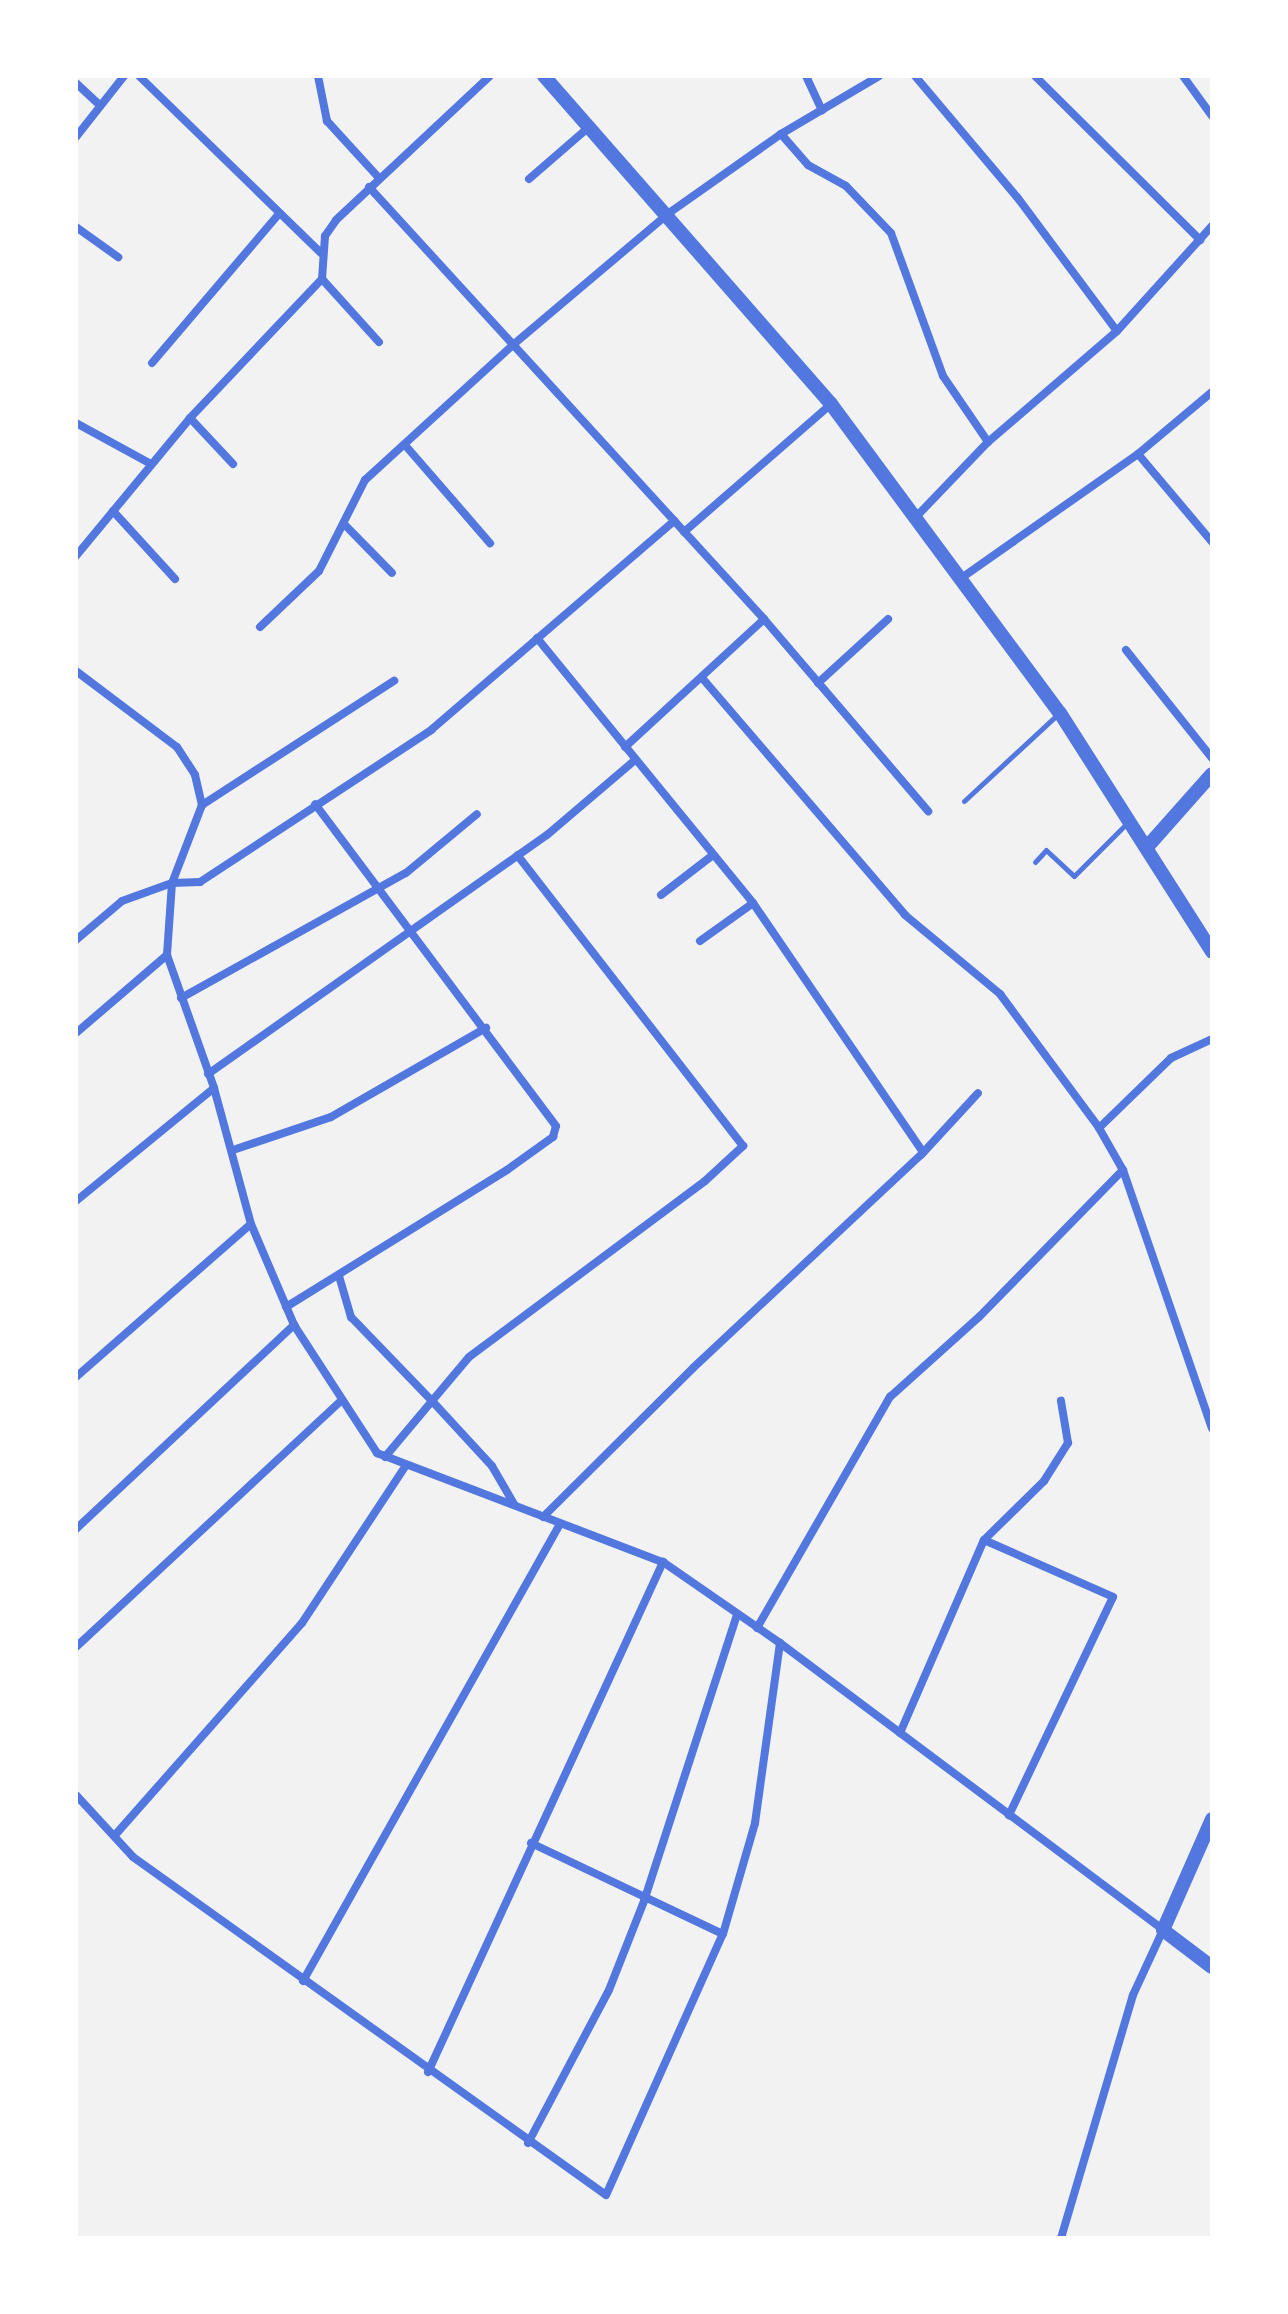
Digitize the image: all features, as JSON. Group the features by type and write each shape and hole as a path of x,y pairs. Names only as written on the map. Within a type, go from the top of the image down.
{"street":[{"path":"76,137 124,76"},
{"path":"139,76 321,253"},
{"path":"318,76 327,121 379,178"},
{"path":"379,342 322,279 321,253 336,220 490,76"},
{"path":"544,76 556,82 589,126 669,213 831,404 1060,713 1148,846 1212,952"},
{"path":"806,76 822,110"},
{"path":"260,627 319,571 345,525 365,480 514,344 669,213 781,134 879,76"},
{"path":"915,76 1017,197 1117,331"},
{"path":"1035,76 1200,240"},
{"path":"1183,76 1212,116"},
{"path":"76,83 100,105"},
{"path":"529,179 589,126"},
{"path":"781,134 808,165 846,186 891,233 943,376 988,442"},
{"path":"369,187 764,619 928,811"},
{"path":"152,363 279,214"},
{"path":"915,518 988,442 1117,331 1212,226"},
{"path":"76,227 118,257"},
{"path":"76,556 190,418 322,279"},
{"path":"960,579 1138,454 1212,392"},
{"path":"684,532 831,404"},
{"path":"190,418 233,464"},
{"path":"76,423 151,464"},
{"path":"405,445 490,543"},
{"path":"1138,454 1212,542"},
{"path":"113,511 175,579"},
{"path":"76,940 122,901 172,883 200,882 431,730 674,521"},
{"path":"345,525 392,573"},
{"path":"625,747 703,679 764,619"},
{"path":"818,683 888,619"},
{"path":"537,638 753,903 922,1151"},
{"path":"1126,650 1212,758"},
{"path":"76,671 177,747 195,775 202,805 172,883 167,955 214,1088 251,1224 286,1307 341,1401 385,1457 405,1467 515,1504 560,1524 611,1538 663,1562 780,1643 1212,1967"},
{"path":"703,679 905,915 1000,994 1099,1128 1123,1170 1212,1428"},
{"path":"202,805 394,681"},
{"path":"208,1074 517,855 635,760"},
{"path":"1148,846 1212,774"},
{"path":"286,1307 507,1170 553,1137 556,1126 486,1028 376,889 315,804"},
{"path":"181,998 406,873 477,814"},
{"path":"385,1457 469,1357 705,1181 743,1146 517,855"},
{"path":"661,895 713,855"},
{"path":"700,941 753,903"},
{"path":"76,1033 167,955"},
{"path":"233,1150 331,1117 486,1028"},
{"path":"1099,1128 1171,1058 1212,1039"},
{"path":"76,1201 214,1088"},
{"path":"543,1517 922,1151 978,1093"},
{"path":"757,1628 890,1397 979,1317 1123,1170"},
{"path":"76,1377 251,1224"},
{"path":"339,1276 351,1317 492,1466 515,1504"},
{"path":"76,1529 294,1325"},
{"path":"76,1647 341,1401"},
{"path":"900,1733 984,1540 1044,1481 1068,1443 1061,1401"},
{"path":"116,1834 302,1623 405,1467"},
{"path":"303,1981 560,1524"},
{"path":"984,1540 1113,1597 1009,1815"},
{"path":"428,2072 663,1562"},
{"path":"528,2143 609,1990 644,1901 737,1614"},
{"path":"76,1795 116,1834 133,1857 428,2072 606,2195 723,1934 755,1823 780,1643"},
{"path":"1061,2238 1133,1995 1212,1819"},
{"path":"531,1843 644,1901 723,1934"}],"lane":[{"path":"964,801 1060,713"},
{"path":"1035,862 1046,850 1074,876 1131,820"}]}
